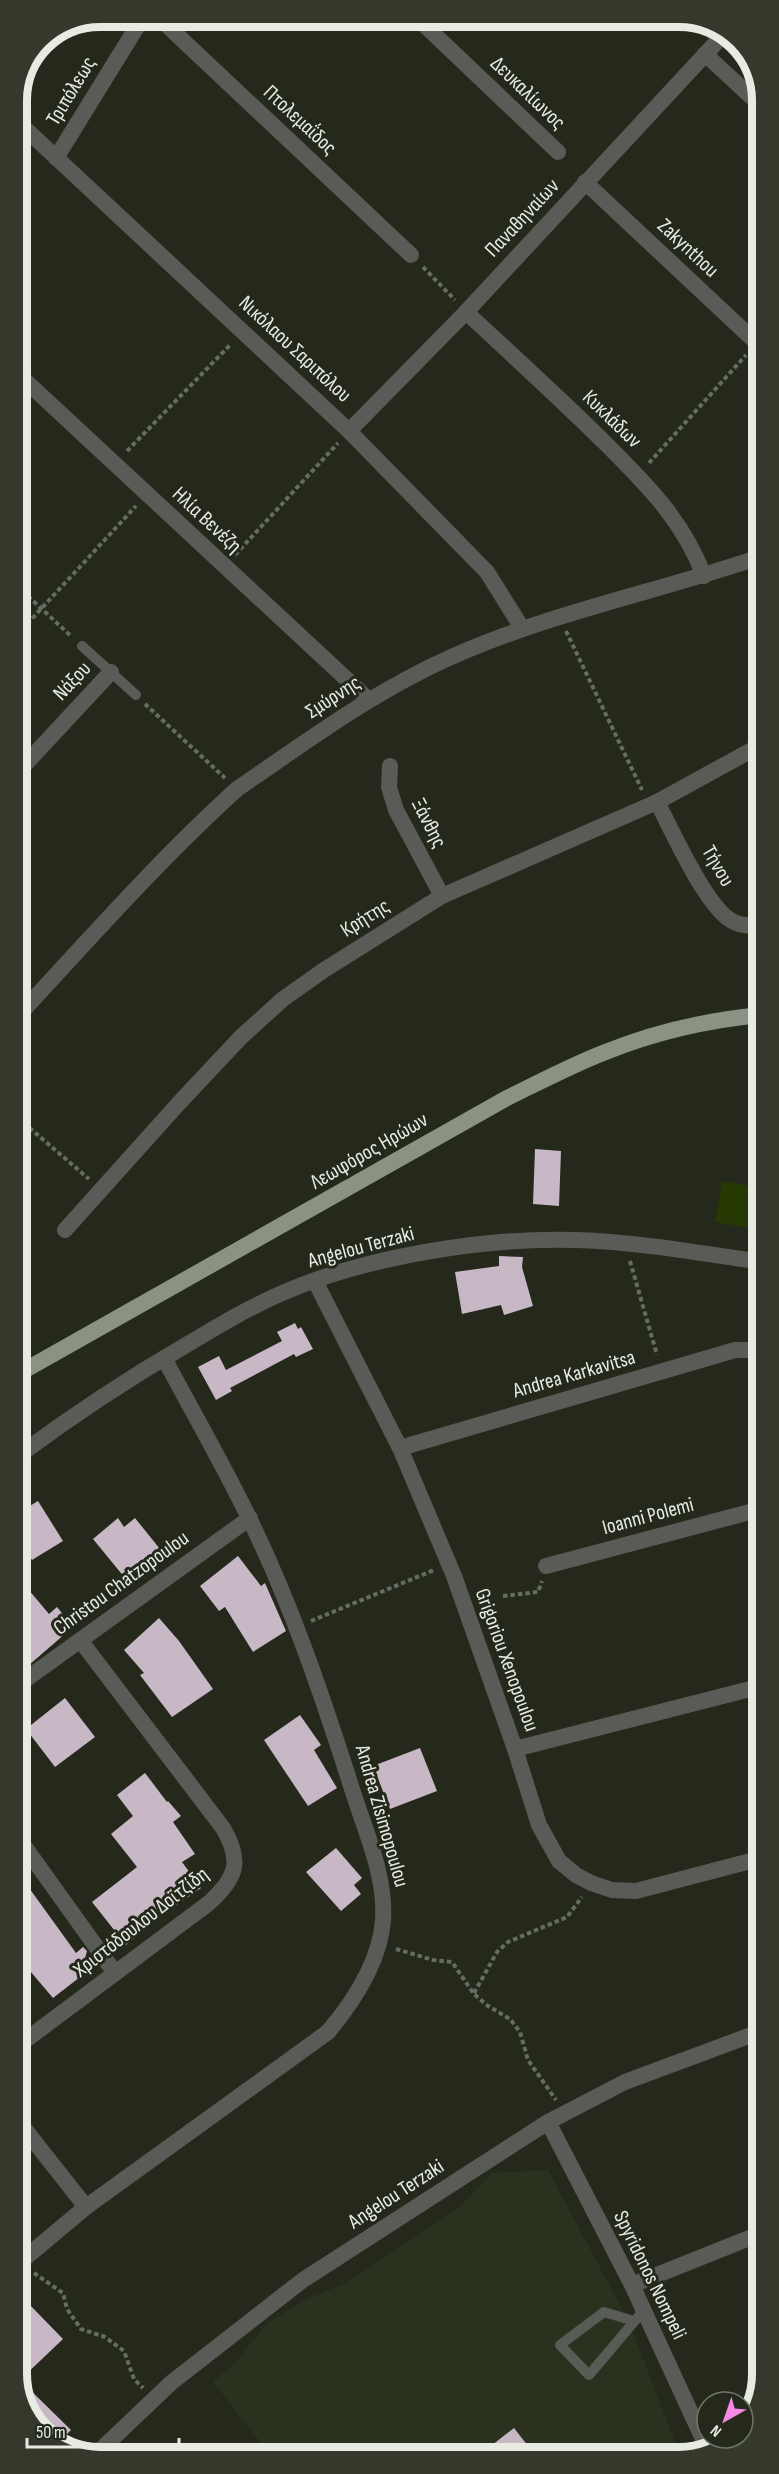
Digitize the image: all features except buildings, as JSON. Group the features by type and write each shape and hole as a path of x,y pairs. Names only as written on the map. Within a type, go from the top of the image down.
{"main road":[{"name":"Λεωφόρος Ηρώων","path":"27,1369 507,1098 545,1079 604,1052 649,1038 695,1026 752,1016"}],"street":[{"name":"Τριπόλεως","path":"56,158 136,27"},
{"name":"Πτολεμαΐδος","path":"170,27 411,255"},
{"name":"Δευκαλίωνος","path":"427,27 558,152"},
{"name":"Παναθηναίων","path":"349,431 466,312 719,39"},
{"path":"705,54 752,97"},
{"name":"Νικόλαου Σαριπόλου","path":"27,130 349,431 481,565 500,590 522,628"},
{"name":"Zakynthou","path":"585,182 752,338"},
{"name":"Κυκλάδων","path":"466,312 638,475 675,517 688,539 704,576"},
{"name":"Ηλία Βενέζη","path":"27,382 368,699"},
{"name":"Σμύρνης","path":"27,1006 122,903 237,789 368,699 449,658 522,628 704,576 752,560"},
{"name":"Νάξου","path":"27,762 111,672"},
{"name":"Κρήτης","path":"65,1230 240,1037 283,999 324,970 442,896 653,804 752,749"},
{"name":"Ξάνθης","path":"390,766 389,787 396,810 442,896"},
{"name":"Τήνου","path":"653,804 719,912 732,921 752,926"},
{"name":"Angelou Terzaki","path":"27,1449 71,1416 240,1314 280,1294 347,1270 442,1249 575,1240 625,1243 752,1261"},
{"name":"Grigoriou Xenopoulou","path":"315,1281 400,1448 448,1564 515,1749 539,1825 559,1861 576,1875 591,1883 612,1890 636,1892 752,1861"},
{"name":"Andrea Karkavitsa","path":"400,1448 735,1350 752,1350"},
{"name":"Andrea Zisimopoulou","path":"27,2257 86,2207 328,2032 356,1996 367,1974 383,1922 379,1874 338,1743 295,1628 250,1518 164,1358"},
{"name":"Ioanni Polemi","path":"546,1566 752,1511"},
{"name":"Christou Chatzopoulou","path":"27,1678 250,1518"},
{"name":"Χριστόδουλου Δοϊτζίδη","path":"27,2038 220,1893 235,1868 235,1855 224,1828 80,1640"},
{"path":"515,1749 752,1689"},
{"path":"27,1850 115,1972"},
{"name":"Angelou Terzaki","path":"103,2447 154,2398 303,2280 555,2118 625,2082 752,2035"},
{"name":"Spyridonos Nompeli","path":"555,2118 632,2285 639,2315 695,2425"},
{"path":"27,2132 86,2207"},
{"path":"632,2285 752,2237"}],"lane":[{"path":"82,646 136,695"},
{"path":"604,2312 639,2315 589,2375 560,2345 604,2312"}],"path":[{"path":"411,255 466,312"},
{"path":"114,464 244,332"},
{"path":"638,475 752,351"},
{"path":"225,567 349,431"},
{"path":"27,625 146,494"},
{"path":"27,595 82,646"},
{"path":"559,617 653,804"},
{"path":"136,695 237,789"},
{"path":"27,1126 102,1189"},
{"path":"625,1243 662,1372"},
{"path":"295,1628 448,1564"},
{"path":"503,1596 538,1592 546,1566"},
{"path":"474,1994 497,1952 508,1942 567,1917 591,1883"},
{"path":"378,1944 433,1960 452,1962 474,1994 488,2006 510,2019 520,2032 528,2060 555,2099 555,2118"},
{"path":"27,2268 63,2293 68,2309 81,2329 105,2337 124,2350 134,2379 154,2398"}],"shaded area":[{"path":"548,2170 629,2322 677,2447 264,2447 213,2382 238,2360 266,2324 309,2298 342,2285 459,2208 492,2173"}],"green space":[{"path":"722,1181 752,1186 752,1228 715,1222"}]}
